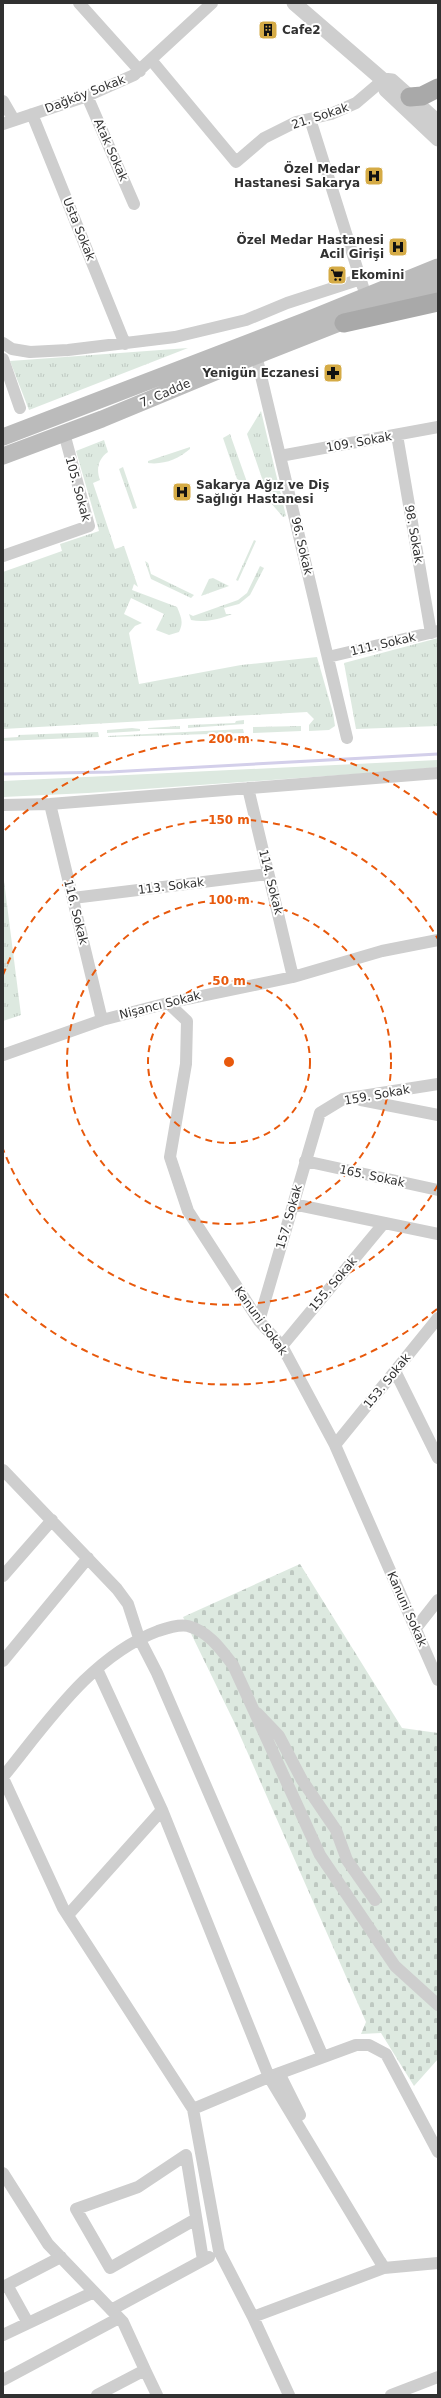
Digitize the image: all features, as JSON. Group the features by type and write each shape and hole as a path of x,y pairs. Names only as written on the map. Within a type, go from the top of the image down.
{"main road":[{"path":"410,97 422,96 438,88"},
{"name":"7. Cadde","path":"3,437 305,321 438,267"},
{"name":"7. Cadde","path":"3,456 64,433 256,355 344,323 438,284"},
{"path":"344,323 438,302"}],"street":[{"path":"79,3 140,71"},
{"name":"Dağköy Sokak","path":"8,122 87,96 140,71 212,3"},
{"path":"294,3 383,80 386,90 438,139"},
{"name":"21. Sokak","path":"152,61 236,162 264,138 296,122 331,114 356,103 383,80"},
{"path":"383,80 392,80 438,122"},
{"name":"Atak Sokak","path":"87,96 134,204"},
{"path":"3,101 8,122"},
{"name":"Usta Sokak","path":"32,114 126,344"},
{"path":"310,119 366,295"},
{"path":"3,343 12,349 30,352 126,344 175,336 246,320 287,303 361,279"},
{"name":"96. Sokak","path":"256,355 347,738"},
{"path":"3,359 20,408"},
{"name":"109. Sokak","path":"280,456 438,427"},
{"name":"105. Sokak","path":"3,556 89,526 64,433"},
{"name":"98. Sokak","path":"397,435 435,632"},
{"name":"111. Sokak","path":"328,657 435,632"},
{"path":"3,805 50,804 438,773"},
{"name":"114. Sokak","path":"248,788 294,977"},
{"name":"116. Sokak","path":"50,804 102,1020"},
{"name":"113. Sokak","path":"73,898 268,874"},
{"name":"Nişancı Sokak","path":"3,1055 102,1020 168,1003 294,977 382,951 438,940"},
{"name":"Kanuni Sokak","path":"168,1003 187,1021 186,1064 170,1157 188,1211 259,1321 282,1346 335,1445 438,1680"},
{"name":"159. Sokak","path":"320,1113 343,1099 438,1084"},
{"path":"352,1098 438,1115"},
{"name":"157. Sokak","path":"259,1321 320,1113"},
{"name":"165. Sokak","path":"305,1161 438,1190"},
{"path":"293,1204 438,1234"},
{"name":"155. Sokak","path":"282,1346 384,1223"},
{"name":"153. Sokak","path":"335,1445 395,1371 436,1325"},
{"path":"395,1371 437,1450"},
{"path":"3,1470 88,1558 128,1604 139,1638 160,1680 323,2057"},
{"path":"3,1576 52,1520"},
{"path":"3,1661 88,1558"},
{"path":"416,1628 438,1600"},
{"path":"289,2395 253,2317 219,2251 193,2109 68,1915 3,1777 65,1700 97,1669 139,1638 170,1627 186,1626 201,1631 215,1641 233,1665 320,1855 395,1966 438,2005"},
{"path":"97,1669 162,1810 274,2075 384,2268"},
{"path":"252,1708 279,1736 302,1780 336,1830 347,1860 376,1900"},
{"path":"68,1915 162,1810"},
{"path":"193,2109 274,2075 356,2045 369,2045 386,2054 438,2152"},
{"path":"196,2219 110,2268 76,2209 138,2187 186,2155 203,2260"},
{"path":"3,2173 48,2244 115,2314 157,2395"},
{"path":"3,2380 219,2251"},
{"path":"28,2323 5,2286 61,2257"},
{"path":"253,2317 384,2268 438,2263"},
{"path":"3,2335 94,2292"},
{"path":"97,2395 145,2370"},
{"path":"391,2395 438,2377"}],"green space":[{"path":"188,348 29,410 10,361"},
{"path":"261,411 286,516 283,517 270,502 247,434"},
{"path":"230,434 248,485 237,479 223,438"},
{"path":"104,440 108,452 99,464 98,472 100,480 93,483 115,549 124,546 138,587 134,584 132,590 177,607 181,620 179,632 169,635 156,630 164,614 131,598 124,614 142,623 135,626 129,633 139,684 241,665 317,657 333,713 335,726 329,730 309,731 309,725 314,719 307,712 3,729 3,572 62,551 60,544 99,531 76,451"},
{"path":"190,447 190,449 185,453 176,458 160,463 148,463 148,461"},
{"path":"123,467 137,508 133,509 119,469"},
{"path":"254,540 256,541 238,581 236,580"},
{"path":"145,561 148,563 151,574 194,595 191,598 151,579"},
{"path":"260,566 264,568 250,595 239,604 224,608 226,614 232,614 212,620 191,620 189,614 193,616 238,600 247,593"},
{"path":"213,578 229,586 201,596 209,579"},
{"path":"438,638 438,726 356,729 344,663"},
{"path":"244,720 244,724 188,728 188,725 235,723 236,721"},
{"path":"180,726 180,729 148,729 148,728"},
{"path":"301,726 301,731 253,733 253,727"},
{"path":"132,728 140,729 140,731 107,733 107,730"},
{"path":"243,729 244,733 108,737 108,736"},
{"path":"98,732 99,737 3,741 3,738 18,737 18,735"},
{"path":"438,760 438,767 412,770 88,793 3,797 3,781"},
{"path":"3,873 21,1015 3,1021"},
{"path":"300,1564 402,1728 438,1733 438,2059 414,2086 381,2033 361,2034 366,2022 235,1724 183,1617"}],"waterway":[{"path":"3,774 110,772 438,754"}],"place":[{"name":"Cafe2","path":"268,30"},
{"name":"Özel Medar Hastanesi Sakarya","path":"374,176"},
{"name":"Özel Medar Hastanesi Acil Girişi","path":"398,247"},
{"name":"Ekomini","path":"337,275"},
{"name":"Yenigün Eczanesi","path":"333,373"},
{"name":"Sakarya Ağız ve Diş Sağlığı Hastanesi","path":"182,492"}]}
